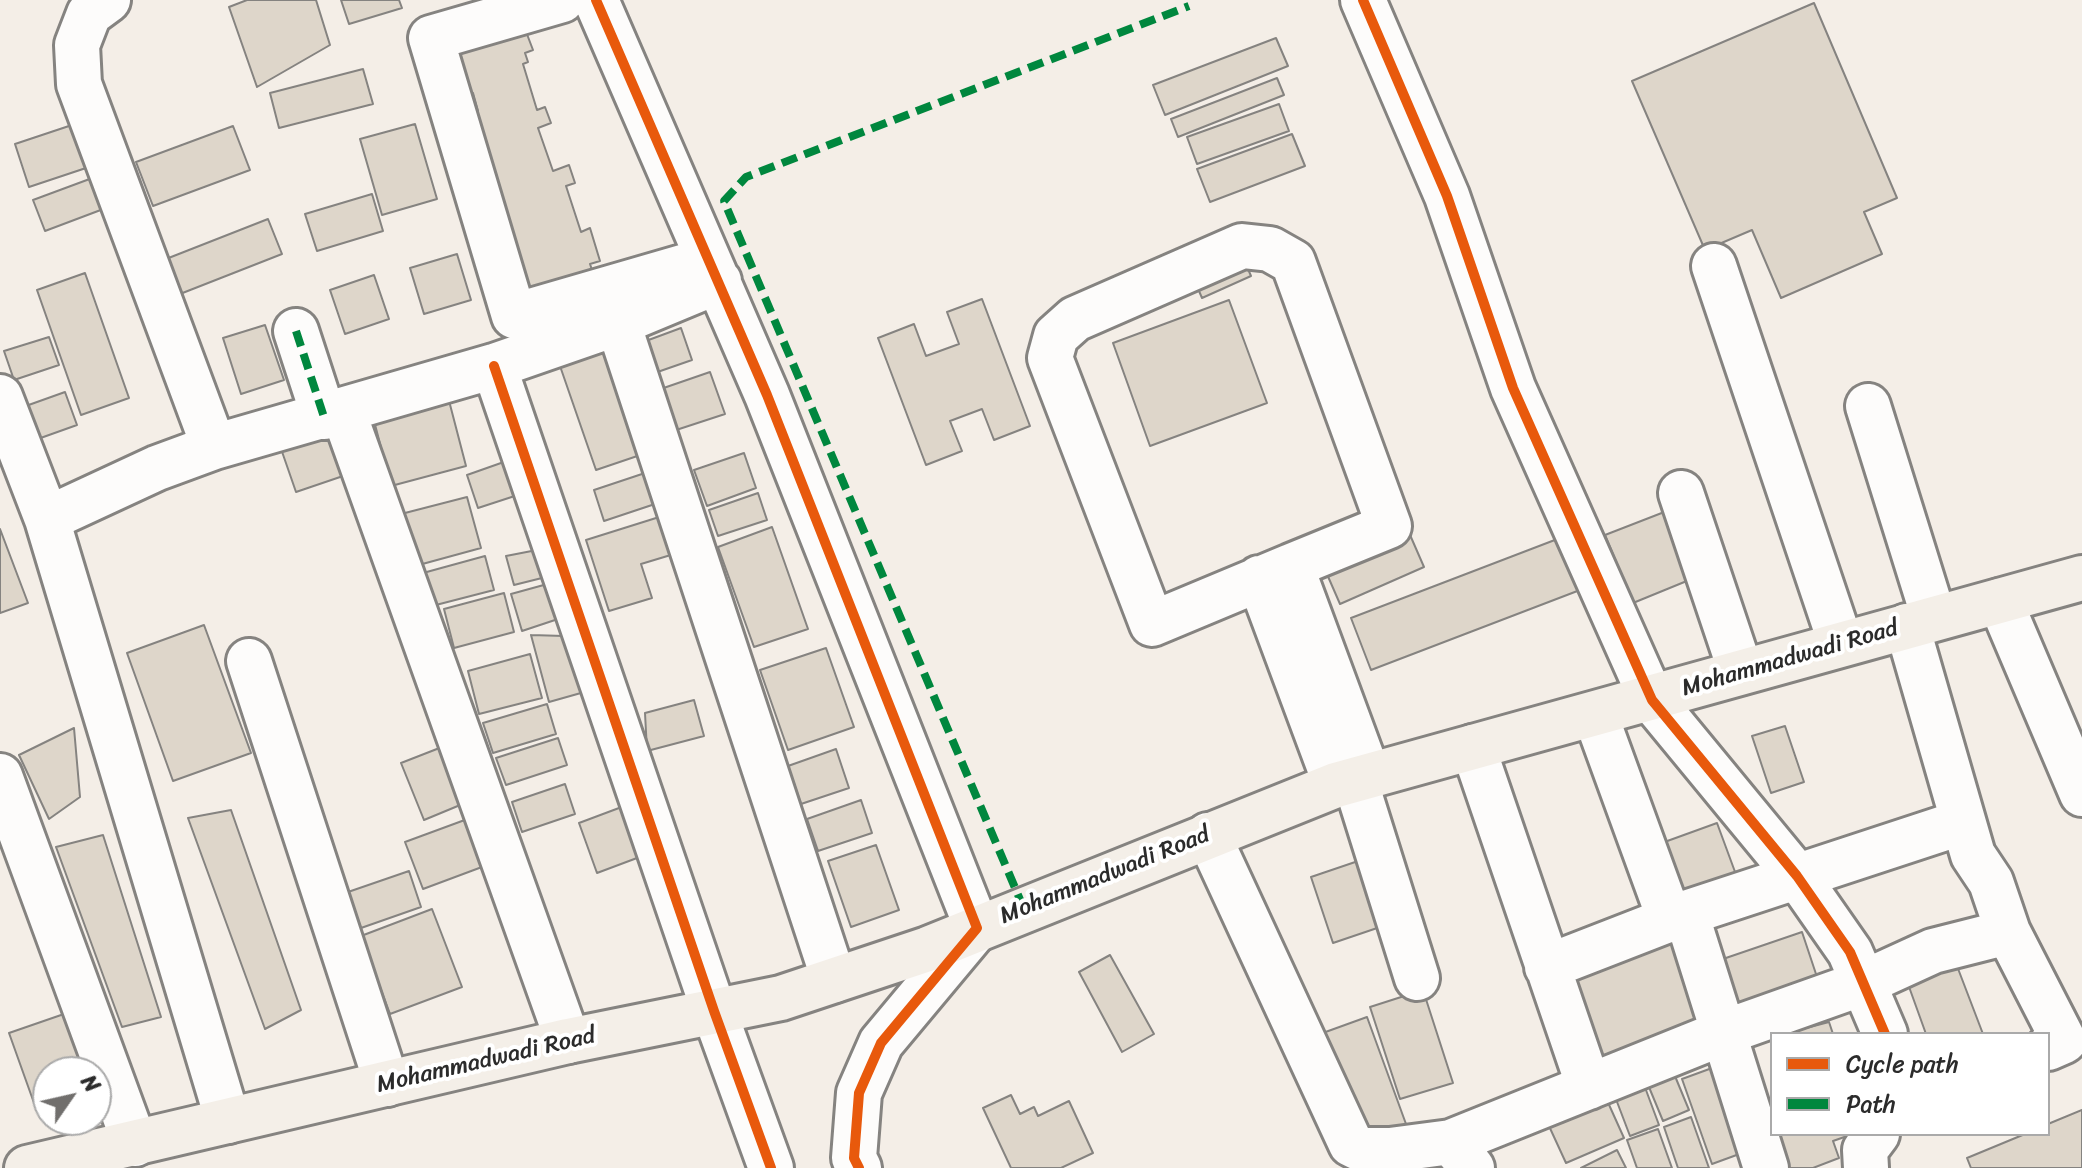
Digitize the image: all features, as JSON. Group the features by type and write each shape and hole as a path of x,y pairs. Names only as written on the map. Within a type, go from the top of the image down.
{"main road":[{"name":"Mohammadwadi Road","path":"27,1168 568,1041 781,998 977,928 1208,835 1353,781 2082,578"}],"street":[{"path":"108,0 89,14 77,45 79,84 214,447"},
{"path":"562,0 431,38 514,316 714,270"},
{"path":"596,0 767,395 977,928 881,1043 859,1093 854,1158 859,1168"},
{"path":"1363,0 1447,196 1513,388 1652,700 1797,876 1850,952 1884,1032"},
{"path":"1242,246 1270,249 1293,262 1389,526 1275,572 1152,624 1050,358 1056,336 1075,319 1242,246"},
{"path":"1714,266 1841,644"},
{"path":"26,498 157,468 214,447 494,366 618,323 714,270"},
{"path":"618,323 834,980"},
{"path":"296,331 334,414 568,1041"},
{"path":"494,366 714,1011 771,1168"},
{"path":"0,397 26,498 228,1121"},
{"path":"1868,406 1920,622 1963,822 1973,855 1991,882 2008,932 2064,1041 2050,1047"},
{"path":"1681,493 1741,672"},
{"path":"1275,572 1353,781 1417,978"},
{"path":"2000,601 2082,794"},
{"path":"249,661 387,1084"},
{"path":"1595,714 1725,1032 1766,1168"},
{"path":"1473,747 1589,1087"},
{"path":"0,776 135,1144"},
{"path":"1547,967 1678,916 1963,822"},
{"path":"1208,835 1351,1144 1363,1150 1461,1155 1589,1087 1725,1032 1863,983 1933,951 2008,932"},
{"path":"1866,1168 1865,1150 1876,1136"}],"building":[{"path":"247,0 316,0 330,45 257,87 229,7"},
{"path":"341,0 399,0 402,8 349,24"},
{"path":"1814,3 1897,198 1864,212 1882,254 1781,298 1752,230 1705,250 1632,81"},
{"path":"525,29 533,50 525,53 528,62 523,64 537,110 545,107 551,123 538,128 553,171 569,165 575,183 566,186 581,232 590,228 600,261 590,264 598,288 517,303 488,193 500,189 486,147 465,115 478,111 473,93 463,97 449,56"},
{"path":"1276,38 1288,66 1165,115 1153,85"},
{"path":"363,69 373,104 279,128 270,93"},
{"path":"1277,78 1284,95 1178,137 1171,119"},
{"path":"1279,104 1289,131 1197,164 1187,137"},
{"path":"75,124 89,167 29,187 15,144"},
{"path":"415,124 437,199 382,215 360,139"},
{"path":"233,126 250,170 153,206 136,162"},
{"path":"1292,134 1305,166 1210,202 1197,169"},
{"path":"95,177 106,208 45,231 33,200"},
{"path":"372,194 383,231 317,251 305,214"},
{"path":"268,219 282,254 180,294 166,259"},
{"path":"457,254 471,300 424,314 410,268"},
{"path":"1242,255 1251,276 1202,298 1193,277"},
{"path":"85,273 129,398 81,415 37,290"},
{"path":"374,275 389,319 345,334 330,290"},
{"path":"982,299 1030,426 994,440 982,409 950,421 962,451 926,465 878,338 914,324 926,356 959,344 947,312"},
{"path":"1229,300 1267,403 1150,446 1113,343"},
{"path":"265,325 284,380 241,394 223,338"},
{"path":"681,328 692,360 646,376 635,345"},
{"path":"49,337 59,365 14,380 4,351"},
{"path":"622,345 658,449 596,470 560,366"},
{"path":"710,372 725,414 667,433 652,392"},
{"path":"65,392 77,425 21,445 9,412"},
{"path":"447,393 466,466 391,486 372,413"},
{"path":"330,426 346,475 296,492 279,443"},
{"path":"744,453 756,488 707,506 694,470"},
{"path":"518,457 530,491 478,508 467,475"},
{"path":"648,472 658,503 604,521 594,490"},
{"path":"758,493 767,520 718,536 709,510"},
{"path":"467,497 481,548 415,566 401,514"},
{"path":"1672,509 1699,576 1633,603 1605,535"},
{"path":"672,513 684,551 641,564 652,598 609,611 586,540"},
{"path":"772,527 808,629 754,647 718,547"},
{"path":"1407,528 1424,567 1340,604 1323,565"},
{"path":"0,529 28,603 0,613"},
{"path":"1560,538 1580,590 1371,670 1351,618"},
{"path":"542,549 546,577 514,585 506,556"},
{"path":"485,556 494,590 432,606 423,573"},
{"path":"551,583 564,617 522,631 511,594"},
{"path":"504,593 514,632 454,648 444,609"},
{"path":"204,625 251,753 173,781 127,653"},
{"path":"531,635 564,636 588,691 549,702"},
{"path":"826,648 854,727 788,750 760,670"},
{"path":"530,654 542,698 479,714 468,671"},
{"path":"694,700 704,736 647,751 645,713"},
{"path":"547,704 556,734 493,753 483,723"},
{"path":"1785,726 1804,782 1771,793 1752,736"},
{"path":"74,728 80,797 49,819 19,755"},
{"path":"558,738 567,765 506,785 496,758"},
{"path":"442,747 465,803 424,820 401,763"},
{"path":"836,749 849,788 801,804 788,766"},
{"path":"565,784 575,814 522,832 512,802"},
{"path":"861,800 872,833 818,851 807,819"},
{"path":"627,805 645,855 597,873 579,823"},
{"path":"231,810 301,1010 265,1029 188,818"},
{"path":"481,814 498,861 423,889 405,842"},
{"path":"1717,823 1738,880 1680,901 1659,844"},
{"path":"103,835 161,1017 122,1027 56,847"},
{"path":"876,845 899,910 851,927 828,861"},
{"path":"1367,858 1389,924 1333,943 1311,877"},
{"path":"409,871 421,907 361,928 348,892"},
{"path":"432,909 462,987 390,1014 361,936"},
{"path":"1802,932 1818,980 1737,1007 1720,960"},
{"path":"1669,933 1698,1026 1598,1057 1568,965"},
{"path":"1110,955 1154,1034 1122,1052 1079,972"},
{"path":"1957,966 1982,1032 1925,1032 1908,984"},
{"path":"1423,990 1453,1083 1400,1099 1370,1007"},
{"path":"64,1014 79,1056 32,1056 32,1097 9,1033"},
{"path":"1367,1017 1406,1124 1359,1141 1320,1034"},
{"path":"1829,1022 1832,1032 1791,1032"},
{"path":"1670,1064 1689,1110 1663,1121 1644,1075"},
{"path":"1723,1064 1753,1149 1712,1164 1682,1079"},
{"path":"1640,1074 1659,1125 1630,1136 1611,1086"},
{"path":"1601,1087 1624,1138 1566,1163 1543,1113"},
{"path":"1011,1095 1020,1114 1034,1107 1038,1116 1069,1101 1093,1153 1061,1168 1011,1168 983,1108"},
{"path":"2082,1110 2082,1168 1971,1168 1967,1158 2020,1136 2050,1136 2050,1123"},
{"path":"1691,1117 1709,1168 1678,1168 1664,1127"},
{"path":"1658,1129 1672,1168 1637,1168 1627,1140"},
{"path":"1772,1136 1847,1136 1833,1141 1839,1158 1813,1168 1779,1168"},
{"path":"1617,1150 1626,1168 1581,1168"}],"marked path":[{"path":"1024,909 724,201 746,177 1189,6"},
{"path":"296,331 324,417"}],"cycle path":[{"path":"596,0 767,395 977,928 881,1043 859,1093 854,1158 859,1168"},
{"path":"1363,0 1447,196 1513,388 1652,700 1797,876 1850,952 1884,1032"},
{"path":"494,366 714,1011 771,1168"}]}
